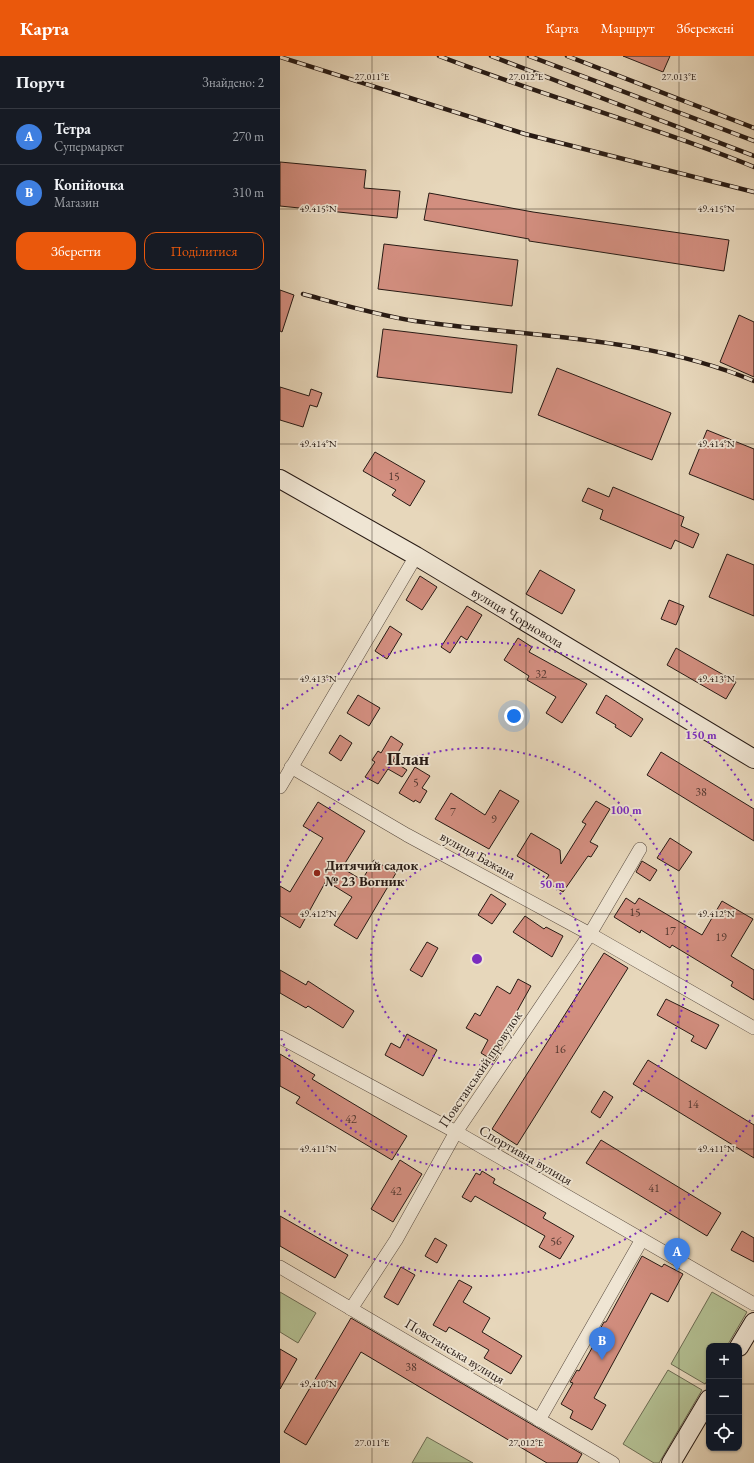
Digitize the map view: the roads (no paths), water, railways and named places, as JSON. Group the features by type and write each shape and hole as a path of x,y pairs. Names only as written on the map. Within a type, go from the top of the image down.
{"street":[{"name":"вулиця Чорновола","path":"280,480 416,556 754,759"},
{"path":"280,787 416,556"},
{"name":"вулиця Бажана","path":"291,767 407,835 590,934 754,1028"},
{"name":"Повстанський провулок","path":"351,1308 396,1240 456,1132 590,934 640,849"},
{"name":"Спортивна вулиця","path":"280,1037 456,1132 641,1241 754,1304"},
{"path":"539,1420 641,1241"},
{"name":"Повстанська вулиця","path":"280,1267 613,1463"},
{"path":"741,1343 754,1322"},
{"path":"671,1463 706,1404"}],"railway":[{"path":"439,56 478,71 676,138 754,167"},
{"path":"491,56 754,156"},
{"path":"529,56 754,141"},
{"path":"567,56 754,128"},
{"path":"280,57 525,134 754,192"},
{"path":"303,294 401,319 630,346 713,366 754,381"}],"place":[{"name":"Дитячий садок № 23 Вогник","path":"317,873"},
{"name":"Тетра","path":"677,1271"},
{"name":"Копійочка","path":"602,1360"}],"district":[{"name":"План","path":"408,758"}]}
